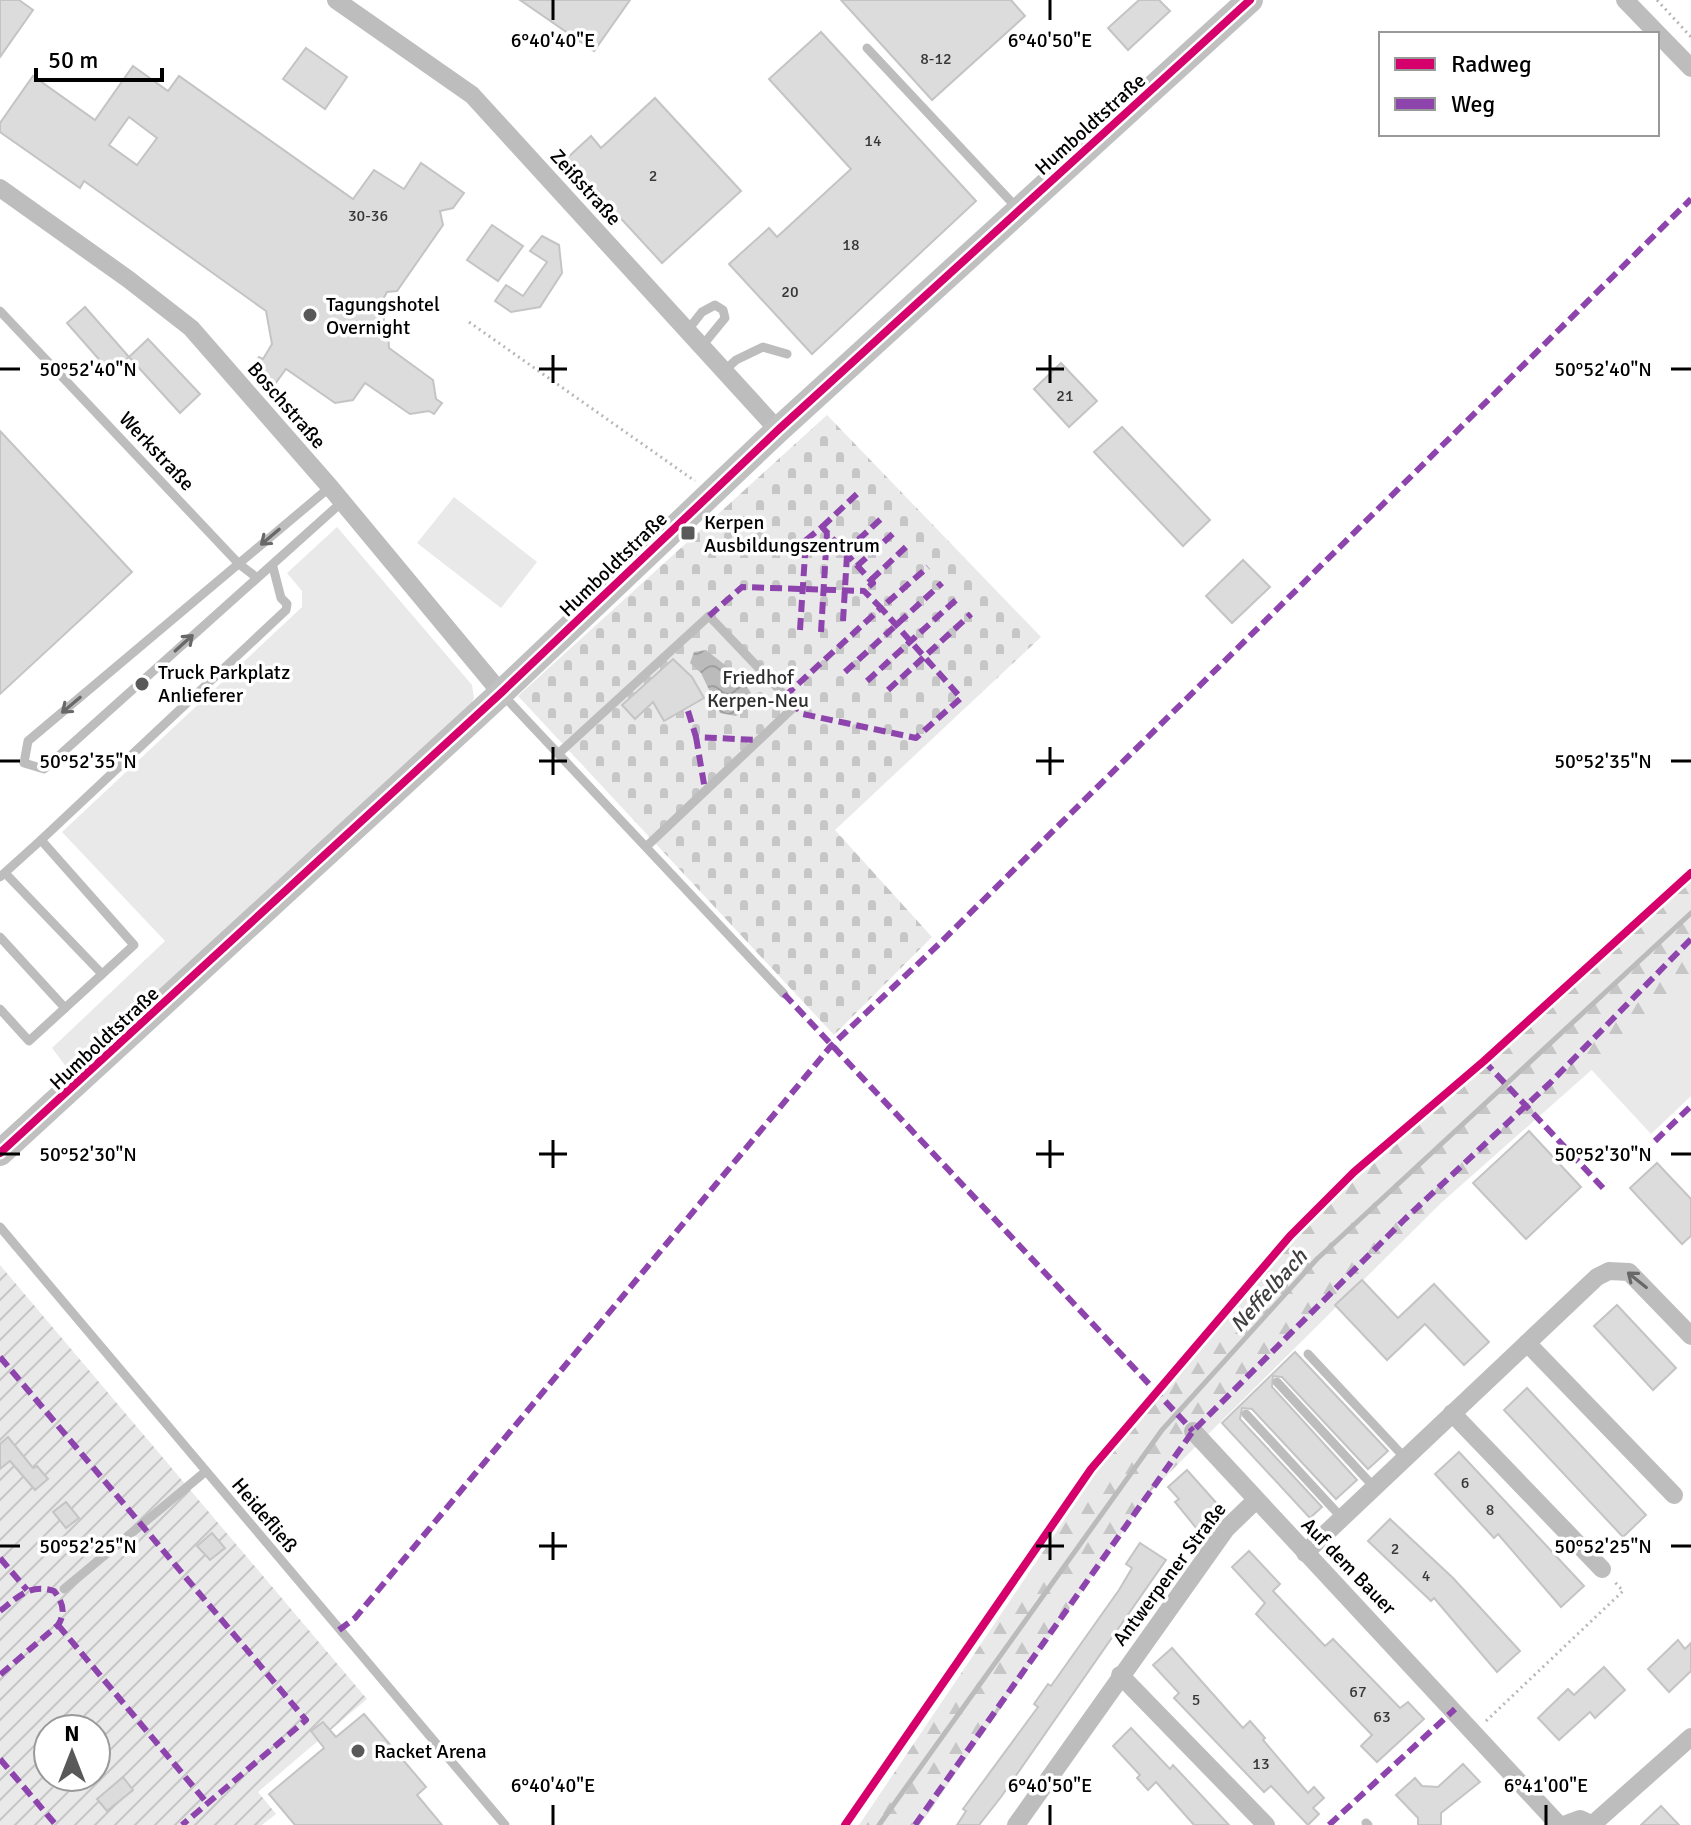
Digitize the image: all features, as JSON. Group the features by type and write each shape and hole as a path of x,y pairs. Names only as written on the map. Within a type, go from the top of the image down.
{"street":[{"name":"Zeißstraße","path":"336,0 472,95 778,430"},
{"name":"Humboldtstraße","path":"0,1153 501,693 778,430 1250,0"},
{"path":"1625,0 1656,32"},
{"path":"1659,35 1691,68"},
{"name":"Boschstraße","path":"0,188 191,328 330,487 501,693"},
{"path":"1305,1553 1597,1277 1620,1270 1629,1272 1691,1336"},
{"path":"1527,1343 1674,1495"},
{"path":"1452,1413 1602,1569"},
{"name":"Auf dem Bauer","path":"1193,1431 1255,1501 1562,1825"},
{"name":"Antwerpener Straße","path":"1016,1825 1226,1529 1255,1501"},
{"name":"Antwerpener Straße","path":"1120,1675 1266,1825"},
{"path":"1562,1825 1580,1819 1593,1825 1691,1737"}],"lane":[{"path":"867,48 1019,210"},
{"path":"687,331 708,308 715,305 723,310 725,318 718,331 702,347"},
{"name":"Werkstraße","path":"0,311 239,564 256,577"},
{"path":"724,371 736,360 763,347 787,354"},
{"path":"330,487 28,741 24,763 44,769 342,502"},
{"path":"102,974 2,875 286,610 287,604 281,598 273,567"},
{"path":"558,754 709,616 795,706 648,845"},
{"path":"501,693 648,845 784,994"},
{"path":"0,1009 29,1041 134,945 41,840"},
{"path":"0,937 65,1008"},
{"name":"Heidefließ","path":"0,1227 505,1825"},
{"path":"1308,1354 1405,1458"},
{"path":"1277,1382 1374,1487"},
{"path":"1246,1414 1342,1518"},
{"path":"64,1589 205,1472"}],"path":[{"path":"1657,0 1691,37"},
{"path":"469,322 711,493"},
{"path":"1474,1732 1623,1591"}],"green space":[{"name":"Friedhof Kerpen-Neu","path":"827,415 1041,637 835,830 932,937 834,1035 518,696"},
{"path":"454,497 537,562 501,608 417,543"},
{"path":"337,527 472,685 474,698 468,711 71,1073 52,1048 165,941 62,832 302,607 302,591 287,573"},
{"path":"1691,871 1691,982 1441,1203 1152,1490 920,1825 859,1825 1149,1394 1294,1238 1380,1152 1530,1012"},
{"path":"1691,969 1691,1096 1651,1134 1588,1066"},
{"path":"0,1265 367,1699 258,1792 276,1814 262,1825 0,1825"}],"water":[{"path":"706,650 739,676 754,697 747,709 736,716 720,713 701,673 690,663 694,652"}],"building":[{"path":"0,0 19,0 33,10 0,57"},
{"path":"520,0 630,0 594,51"},
{"path":"841,0 1011,0 1025,16 932,100"},
{"path":"1139,0 1159,0 1170,11 1128,50 1108,28"},
{"path":"821,32 976,201 812,354 729,264 769,228 777,237 851,169 769,79"},
{"path":"306,48 347,77 325,109 283,79"},
{"path":"133,66 168,91 179,76 353,199 374,170 404,189 421,163 464,193 453,208 440,211 443,225 397,291 387,292 381,303 384,320 379,325 388,333 389,348 433,380 436,399 442,403 434,414 429,411 410,414 365,383 353,400 335,403 286,369 275,384 252,368 259,357 263,359 272,344 266,311 84,181 80,188 0,132 0,123 33,76 95,120","holes":["129,117 157,138 137,165 109,145"]},
{"path":"655,98 741,191 662,263 566,159 591,136 601,148"},
{"path":"492,225 523,246 498,281 467,260"},
{"path":"542,236 559,245 562,273 540,307 511,312 495,301 506,285 523,296 547,262 530,251"},
{"path":"85,307 129,357 111,373 67,323"},
{"path":"148,339 200,394 180,413 129,357"},
{"path":"1061,363 1097,401 1069,427 1034,389"},
{"path":"1122,427 1210,520 1183,546 1094,452"},
{"path":"0,431 132,572 0,694"},
{"path":"1243,560 1270,587 1232,623 1206,596"},
{"path":"673,659 692,677 704,698 664,721 653,702 635,719 622,705"},
{"path":"1529,1131 1581,1187 1526,1239 1473,1183"},
{"path":"1657,1163 1691,1199 1691,1236 1682,1244 1630,1188"},
{"path":"1362,1280 1398,1318 1434,1284 1489,1342 1464,1365 1425,1324 1387,1360 1335,1305"},
{"path":"1617,1305 1676,1368 1653,1390 1594,1326"},
{"path":"1295,1352 1388,1451 1368,1469 1282,1377 1273,1376 1272,1387 1357,1480 1336,1499 1252,1409 1242,1408 1240,1419 1322,1507 1310,1518 1222,1423"},
{"path":"1527,1388 1646,1515 1623,1537 1504,1410"},
{"path":"8,1437 33,1468 37,1466 48,1479 35,1490 10,1461 0,1469 0,1444"},
{"path":"1459,1452 1584,1586 1561,1607 1498,1534 1494,1538 1435,1474"},
{"path":"1187,1470 1220,1507 1197,1529 1175,1502 1179,1499 1168,1487"},
{"path":"66,1502 79,1518 66,1528 53,1512"},
{"path":"1390,1519 1453,1578 1520,1651 1497,1672 1434,1598 1431,1601 1368,1541"},
{"path":"212,1533 225,1548 210,1560 197,1546"},
{"path":"1140,1543 1166,1560 979,1825 957,1825 966,1811 963,1809 1038,1707 1034,1704 1048,1684 1051,1686 1119,1590 1132,1568 1126,1564"},
{"path":"1249,1551 1280,1584 1273,1591 1325,1646 1333,1639 1400,1708 1408,1702 1424,1719 1377,1762 1361,1746 1372,1735 1256,1614 1265,1603 1232,1567"},
{"path":"1678,1640 1685,1649 1691,1643 1691,1671 1669,1692 1648,1669"},
{"path":"1172,1648 1243,1728 1250,1721 1308,1793 1314,1787 1324,1798 1313,1808 1319,1814 1308,1825 1271,1786 1264,1792 1174,1698 1179,1693 1153,1665"},
{"path":"1604,1667 1625,1690 1595,1718 1590,1712 1559,1740 1538,1718 1568,1689 1574,1695"},
{"name":"Racket Arena","path":"364,1714 426,1787 417,1795 442,1825 295,1825 269,1794 324,1748 311,1731 323,1722 336,1737"},
{"path":"1131,1728 1170,1769 1173,1765 1229,1825 1194,1825 1156,1782 1148,1790 1137,1778 1140,1775 1113,1746"},
{"path":"1463,1764 1480,1782 1441,1813 1441,1825 1418,1825 1418,1818 1396,1795 1415,1778 1422,1786 1438,1787"},
{"path":"123,1777 133,1790 107,1811 97,1799 104,1793 112,1793 112,1786"},
{"path":"1661,1806 1679,1825 1641,1825"}],"waterway":[{"name":"Neffelbach","path":"879,1825 1162,1430 1317,1259 1691,913"}],"marked path":[{"path":"339,1630 355,1618 831,1046 940,943 1691,199"},
{"path":"822,527 859,492"},
{"path":"845,552 883,517"},
{"path":"800,630 806,540 822,527 873,583 864,591"},
{"path":"857,566 896,531"},
{"path":"821,632 827,533"},
{"path":"871,580 908,545"},
{"path":"843,621 847,555"},
{"path":"709,616 742,587 864,591 881,608 928,567"},
{"path":"845,672 942,583"},
{"path":"867,681 957,599"},
{"path":"785,696 881,608 961,698 916,738 803,714 795,706"},
{"path":"888,690 971,614"},
{"path":"688,711 696,737 757,740"},
{"path":"696,737 705,790"},
{"path":"915,1825 1193,1431 1405,1219 1550,1083 1691,939"},
{"path":"784,994 1193,1431"},
{"path":"1484,1061 1604,1189"},
{"path":"1655,1141 1691,1106"},
{"path":"0,1357 306,1720 182,1825"},
{"path":"0,1558 27,1590"},
{"path":"0,1611 31,1590 46,1589 54,1591 63,1612 58,1625 0,1675"},
{"path":"58,1625 207,1803"},
{"path":"1329,1825 1455,1709"},
{"path":"0,1759 56,1825"}],"cycle path":[{"path":"0,1153 501,693 778,430 1250,0"},
{"path":"845,1825 1091,1469 1290,1236 1354,1172 1484,1061 1691,873"}],"place":[{"name":"Tagungshotel Overnight","path":"310,315"},
{"name":"Kerpen Ausbildungszentrum","path":"688,533"},
{"name":"Truck Parkplatz Anlieferer","path":"142,684"},
{"name":"Racket Arena","path":"358,1751"}]}
